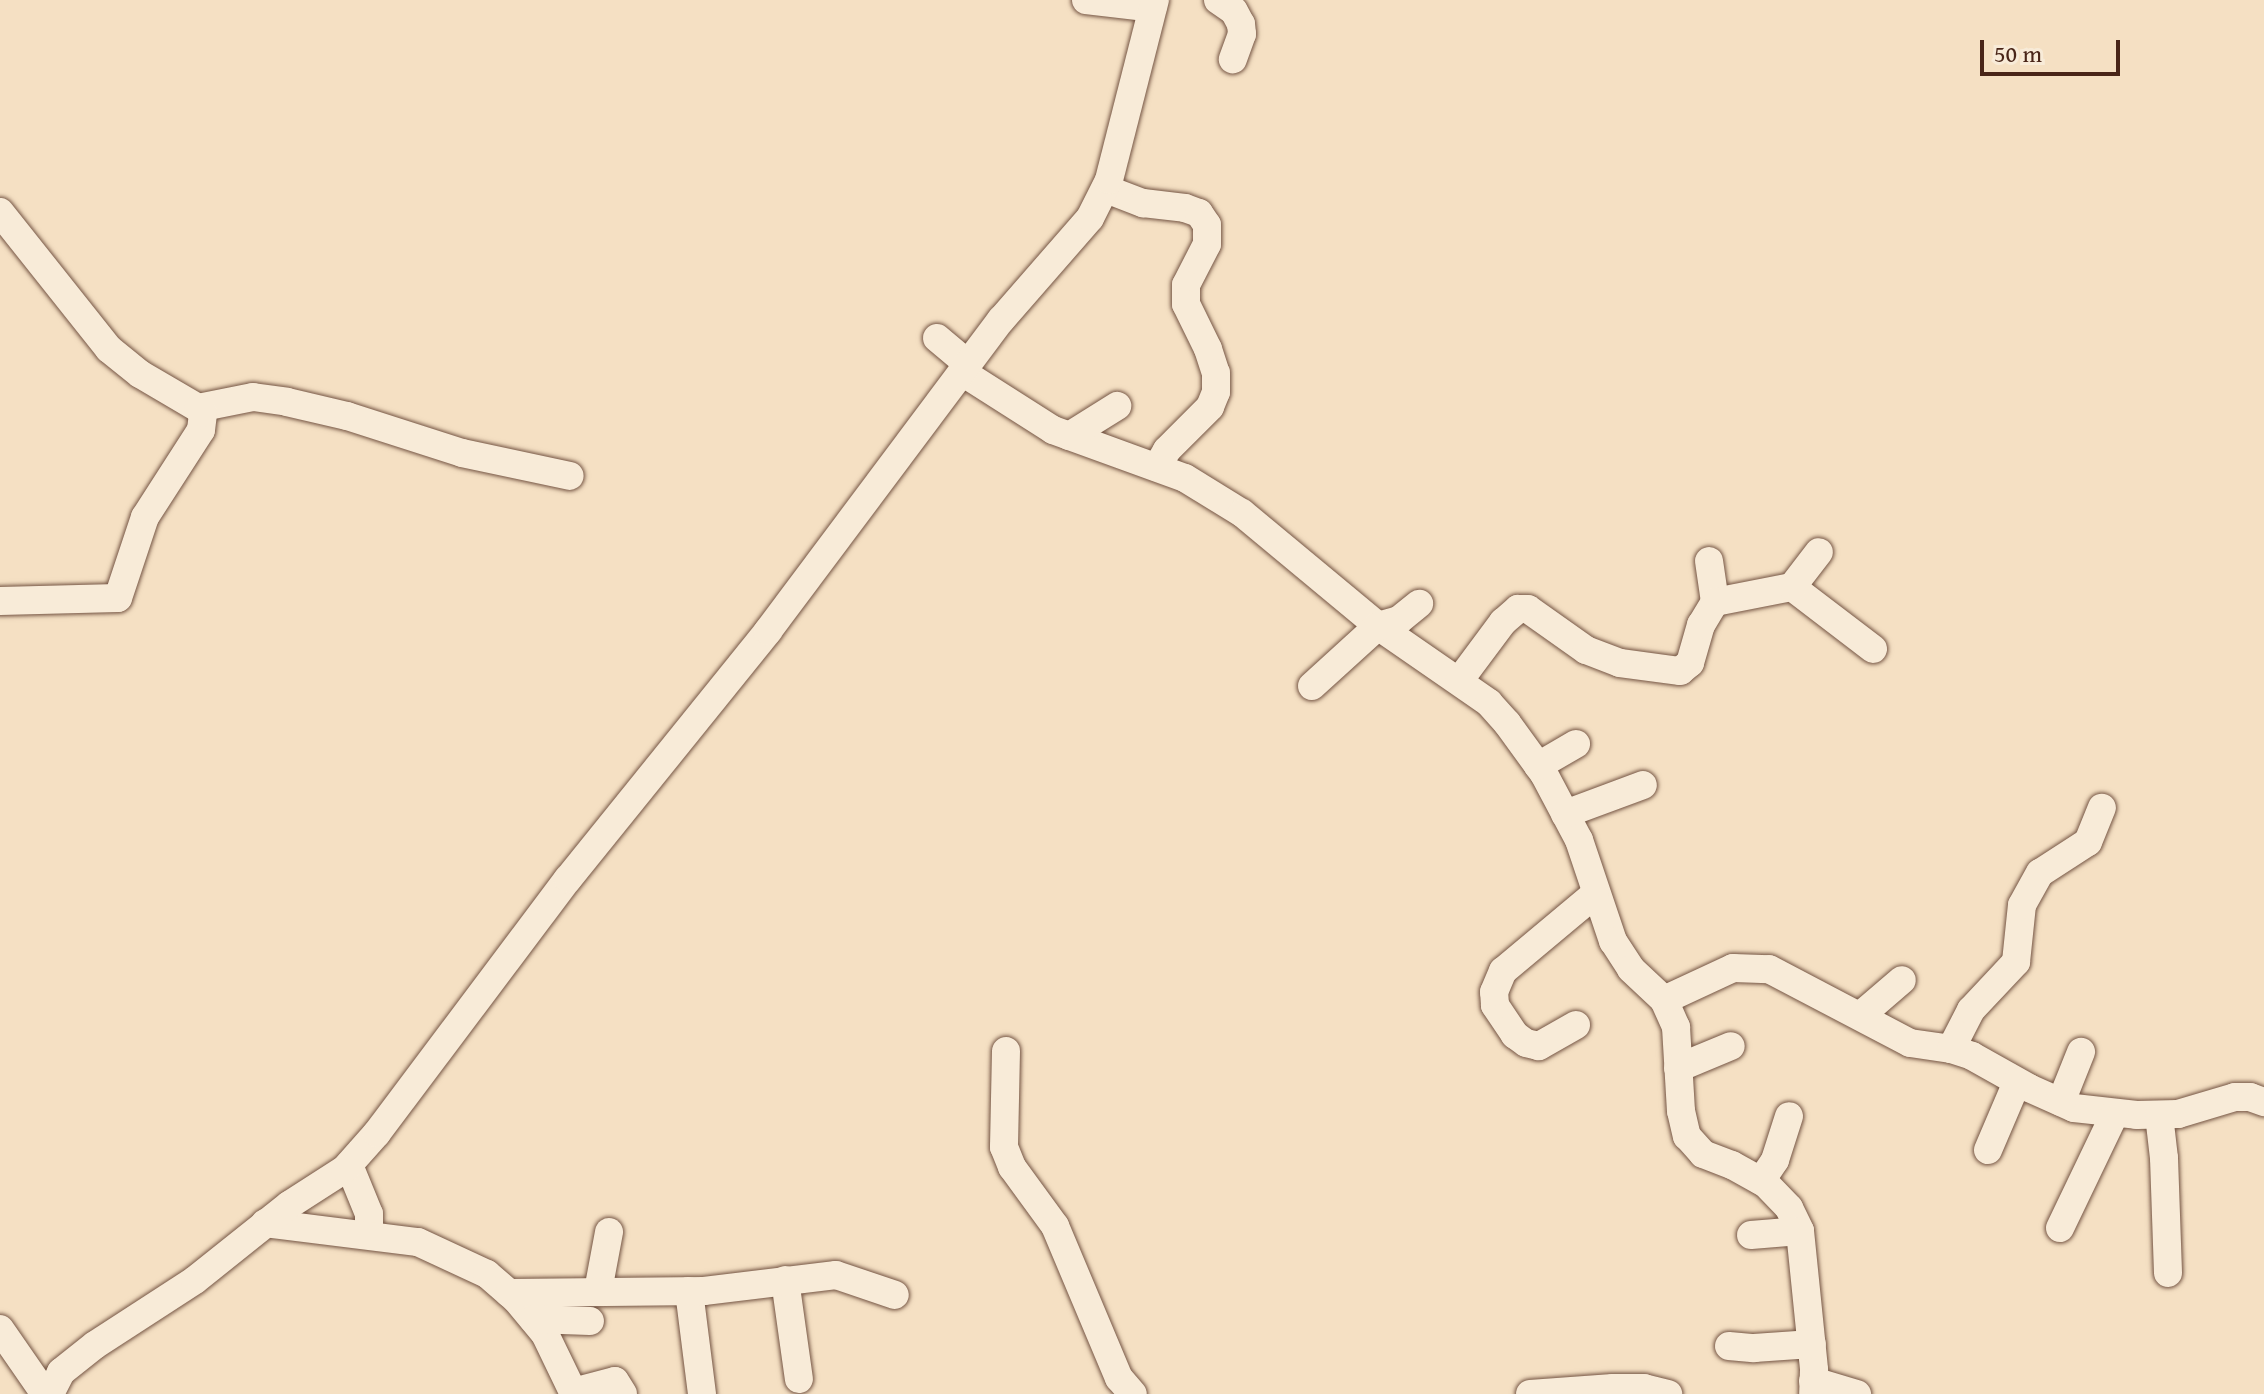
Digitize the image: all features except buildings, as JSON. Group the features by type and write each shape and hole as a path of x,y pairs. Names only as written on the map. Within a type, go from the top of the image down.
{"street":[{"path":"0,1329 48,1394 61,1372 195,1280 265,1223 349,1165 377,1133 568,879 768,631 1001,320 1090,218 1110,175 1154,4 1086,0"},
{"path":"1218,0 1234,11 1241,24 1242,34 1233,59"},
{"path":"1110,175 1143,203 1185,208 1199,213 1207,225 1207,244 1186,285 1186,304 1208,349 1216,373 1216,392 1210,407 1167,450 1157,467"},
{"path":"0,212 109,349 140,374 203,413 201,430 145,517 118,598 0,601"},
{"path":"937,338 965,368 1053,430 1185,478 1242,513 1378,626 1489,703 1538,766 1579,840 1613,941 1631,969 1664,1000 1676,1027 1681,1111 1687,1136 1703,1154 1761,1181 1789,1208 1800,1231 1812,1344 1813,1387 1857,1394"},
{"path":"198,408 253,397 287,402 347,416 462,453 570,476"},
{"path":"1069,436 1117,406"},
{"path":"1715,602 1792,587 1819,552"},
{"path":"1459,681 1503,622 1518,609 1528,609 1586,650 1620,663 1680,671 1690,663 1701,625 1715,602 1709,561"},
{"path":"1792,587 1873,649"},
{"path":"1312,686 1378,626 1399,620 1419,604"},
{"path":"1538,766 1576,744"},
{"path":"1565,814 1643,785"},
{"path":"1951,1049 1971,1010 2016,962 2022,905 2040,873 2088,842 2102,808"},
{"path":"1576,1025 1542,1045 1526,1043 1515,1035 1495,1005 1494,992 1503,971 1595,894"},
{"path":"1664,1000 1733,968 1748,966 1769,969 1910,1043 1951,1049 1972,1056 2017,1082 2074,1108 2159,1115 2178,1114 2235,1097 2250,1097 2264,1102"},
{"path":"1860,1016 1902,980"},
{"path":"1678,1068 1731,1046"},
{"path":"1006,1051 995,1102 1004,1147 1012,1167 1055,1226 1119,1378 1133,1394"},
{"path":"2061,1102 2081,1052"},
{"path":"1988,1150 2017,1082"},
{"path":"2060,1228 2115,1113"},
{"path":"2159,1115 2164,1158 2168,1273"},
{"path":"1761,1181 1775,1160 1789,1116"},
{"path":"349,1165 369,1214 369,1234"},
{"path":"265,1223 418,1242 487,1274 509,1293 545,1334 574,1393 615,1381 623,1394"},
{"path":"1751,1235 1800,1231"},
{"path":"598,1291 609,1232"},
{"path":"509,1293 689,1291 836,1275 895,1295"},
{"path":"785,1280 799,1379"},
{"path":"689,1291 702,1394"},
{"path":"533,1319 590,1321"},
{"path":"1729,1346 1754,1348 1812,1344"},
{"path":"1530,1394 1613,1388 1644,1388 1668,1394"}]}
